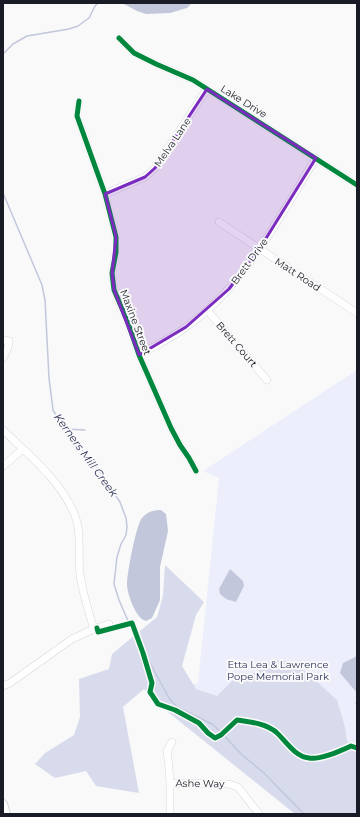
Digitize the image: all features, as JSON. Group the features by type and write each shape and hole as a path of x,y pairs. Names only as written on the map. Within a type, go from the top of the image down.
{"main road":[{"path":"3,804 6,814"}],"street":[{"name":"Lake Drive","path":"119,38 134,53 193,80 357,185"},
{"name":"Melva Lane","path":"105,194 145,177 155,168 207,89"},
{"name":"Maxine Street","path":"79,101 77,116 105,194 116,237 116,252 112,273 114,290 127,320 139,355 171,428 196,471"},
{"name":"Brett Drive","path":"139,355 186,327 207,310 241,275 260,248 316,158"},
{"name":"Matt Road","path":"219,222 357,312"},
{"name":"Brett Court","path":"207,310 267,380"},
{"path":"3,340 9,341 8,348 3,358"},
{"path":"3,430 51,477 65,496 72,510 79,536 78,556 84,600 94,629"},
{"path":"3,466 23,449"},
{"path":"3,686 10,683 72,639 109,624"},
{"name":"Ashe Way","path":"172,742 167,751 170,783 229,784 238,787 259,814"},
{"path":"170,783 170,814"}],"highlighted area":[{"path":"207,89 316,158 260,248 229,289 186,327 139,355 114,290 112,273 116,237 105,194 145,177 155,168"}],"green space":[{"name":"Etta Lea & Lawrence Pope Memorial Park","path":"357,370 357,814 181,687 198,683 219,478 203,471"},
{"path":"165,565 204,602 196,615 182,666 196,689 217,696 234,679 257,672 274,660 295,662 337,700 345,727 347,741 357,750 357,814 295,814 158,704 144,689 123,707 139,793 96,786 86,771 55,778 35,764 45,753 74,735 80,717 79,679 109,669 112,654 157,617 163,596"}],"shaded area":[{"path":"122,3 192,3 187,8 170,13 146,14"},
{"path":"161,510 166,514 168,531 160,567 160,600 152,618 146,621 139,616 130,600 127,588 127,579 132,550 140,522 148,513"},
{"path":"230,569 243,581 244,586 236,602 226,599 220,594 219,589"},
{"path":"357,656 357,693 340,673 343,663"}],"waterway":[{"path":"3,54 13,44 27,36 69,29 78,26 89,18 98,3"},
{"name":"Kerners Mill Creek","path":"3,193 42,285 45,300 49,378 53,410 63,427 99,471 120,502 126,518 126,535 121,544 117,557 114,584 119,600 138,644 144,652 169,698 177,707 212,724 241,754 264,773 304,814"},
{"path":"65,429 85,430"}],"cycle path":[{"path":"119,38 134,53 193,80 357,185"},
{"path":"79,101 77,116 105,194 116,237 116,252 112,273 114,290 127,320 139,355 171,428 196,471"},
{"path":"97,628 98,632 132,623 152,683 150,692 158,704 175,710 199,723 215,738 221,735 237,720 257,723 272,729 291,748 299,755 304,757 319,758 351,746 357,748"}]}
